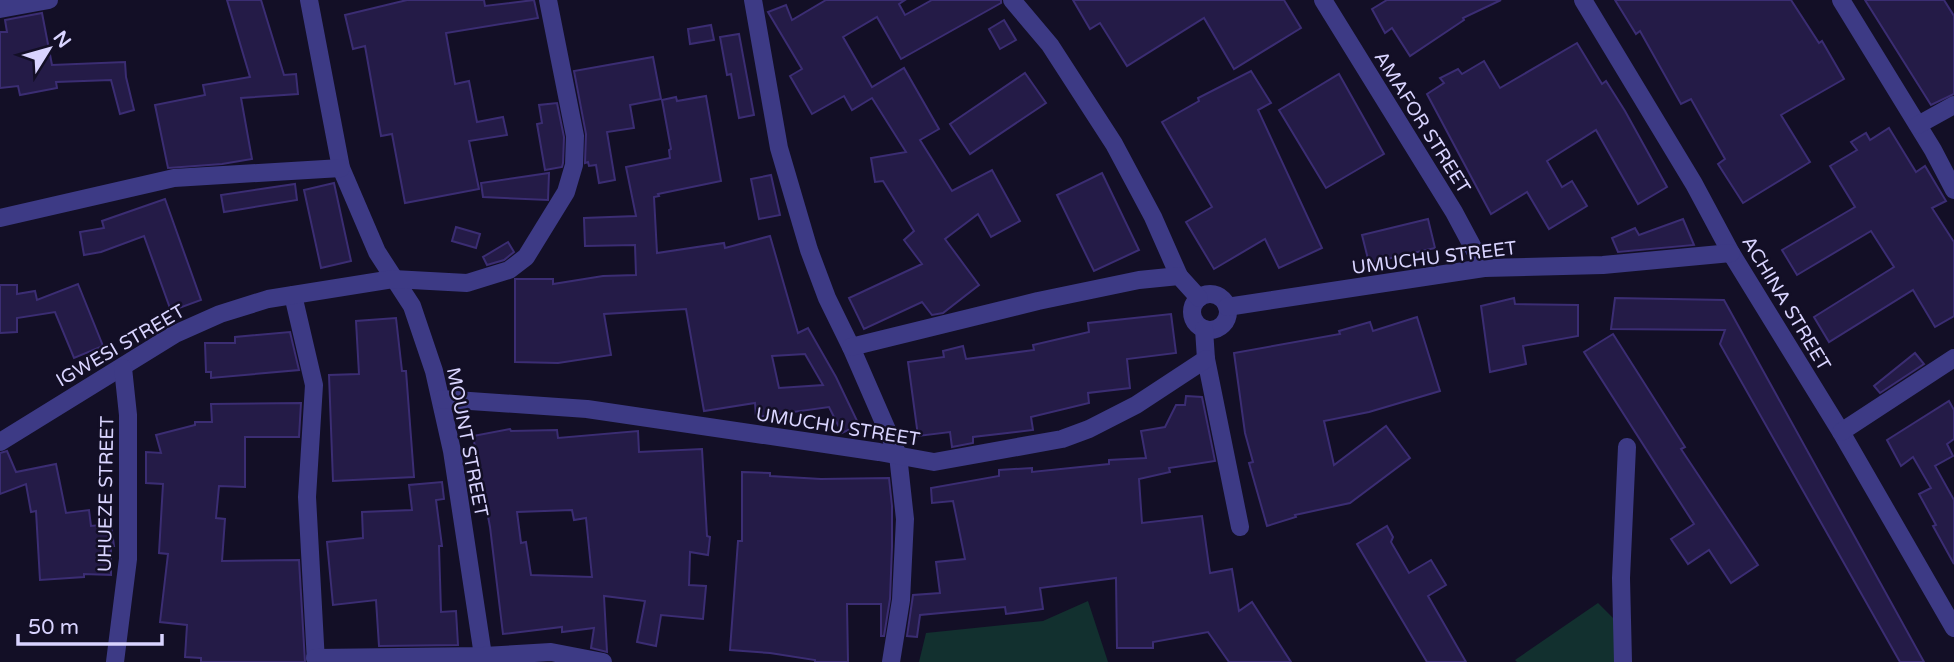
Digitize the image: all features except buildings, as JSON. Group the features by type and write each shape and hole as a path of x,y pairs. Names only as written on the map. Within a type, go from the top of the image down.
{"street":[{"path":"0,9 49,0"},
{"name":"MOUNT STREET","path":"309,0 341,168 366,229 393,279 412,306 441,399 452,451 484,659"},
{"name":"IGWESI STREET","path":"0,442 175,334 220,314 268,299 393,279 467,283 509,270 526,257 566,192 574,165 575,136 548,0"},
{"path":"753,0 779,148 808,250 898,455 905,519 901,600 891,662"},
{"path":"1012,0 1050,45 1114,144 1153,217 1179,276 1199,298 1194,303 1192,313 1195,323 1204,329 1214,330 1227,318 1227,307"},
{"name":"AMAFOR STREET","path":"1323,0 1454,212 1484,268"},
{"name":"ACHINA STREET","path":"1583,0 1694,184 1731,253 1841,432 1954,628"},
{"path":"1840,0 1918,125 1954,190"},
{"path":"1918,125 1954,105"},
{"path":"0,218 174,178 341,168"},
{"name":"UMUCHU STREET","path":"1199,298 1208,294 1218,296 1227,307 1484,268 1603,265 1731,253"},
{"path":"852,346 1038,301 1139,280 1179,276"},
{"path":"293,295 314,385 307,497 316,660 484,659 551,652 603,662"},
{"path":"1204,329 1206,359 1240,527"},
{"path":"1841,432 1954,358"},
{"name":"UMUCHU STREET","path":"441,399 587,409 934,462 1062,439 1089,429 1136,405 1206,359"},
{"name":"UHUEZE STREET","path":"115,662 128,559 128,415 123,368"},
{"path":"1623,662 1621,578 1627,447"}],"green space":[{"path":"1088,601 1108,662 919,662 926,633 1043,621"},
{"path":"1598,603 1616,621 1617,662 1515,660"}]}
